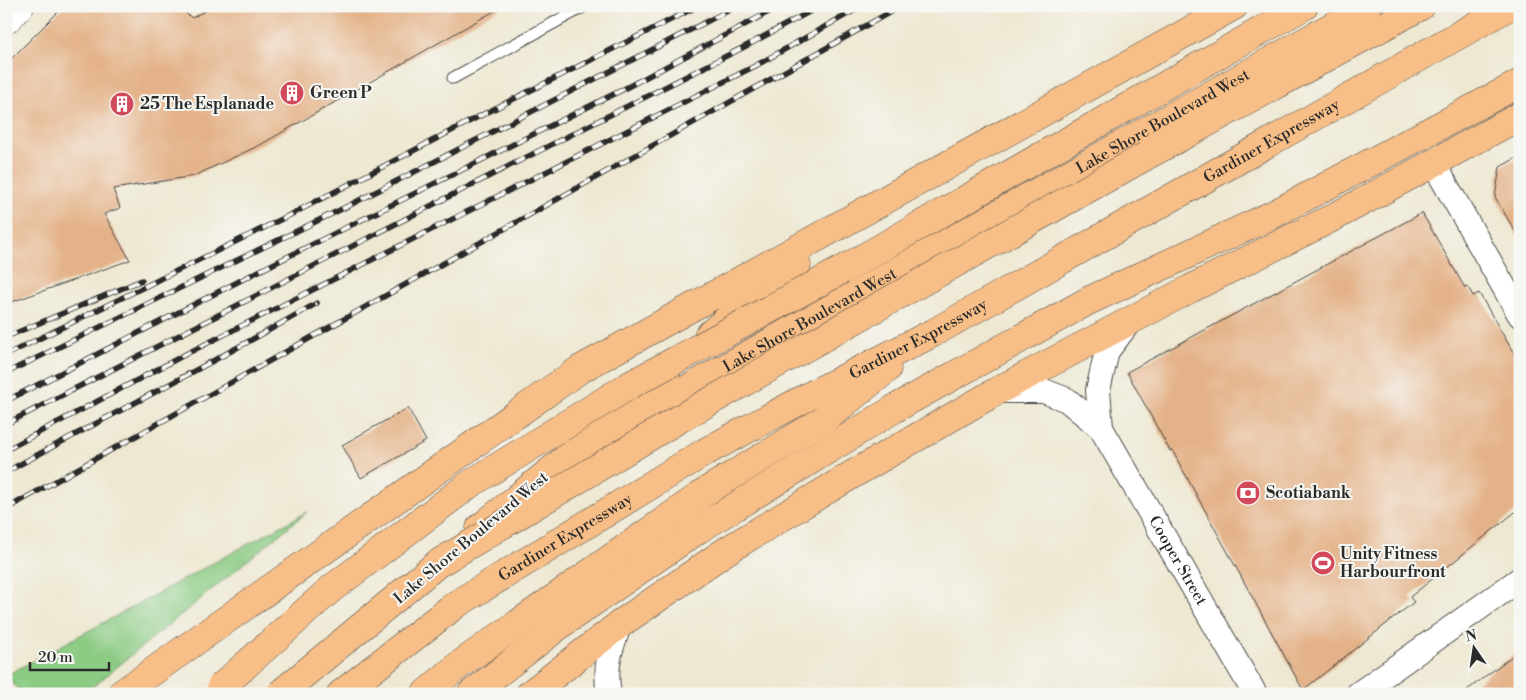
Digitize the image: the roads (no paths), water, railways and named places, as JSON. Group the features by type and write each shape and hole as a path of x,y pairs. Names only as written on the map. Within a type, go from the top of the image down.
{"highway":[{"path":"121,694 579,370 1234,6"},
{"path":"215,694 331,589 470,484 630,385 842,270 1304,6"},
{"name":"Lake Shore Boulevard West","path":"295,694 434,566 570,455 1368,6"},
{"path":"280,694 438,564 684,416 1129,166 1421,6"},
{"name":"Gardiner Expressway","path":"341,694 455,605 689,462 801,400 933,333 1510,6"},
{"path":"471,694 564,622 698,529 894,409 1088,301 1272,215 1514,84"},
{"path":"530,694 620,624 726,551 855,473 997,391 1190,289 1334,217 1520,116"},
{"path":"570,455 746,303 884,200"},
{"path":"425,694 459,665 708,490 824,419 933,333"}],"street":[{"path":"6,20 20,6"},
{"path":"1434,164 1520,315"},
{"name":"Cooper Street","path":"1101,428 1098,390 1106,351 1130,321"},
{"name":"Cooper Street","path":"997,391 1044,391 1067,400 1101,428 1255,694"},
{"path":"1358,694 1520,579"},
{"path":"609,694 607,663 620,624"}],"lane":[{"path":"453,78 585,6"}],"railway":[{"path":"6,355 294,213 478,117 698,6"},
{"path":"6,373 350,205 737,6"},
{"path":"6,401 255,273 620,91 780,6"},
{"path":"6,424 748,45 820,6"},
{"path":"6,450 186,354 755,66 862,6"},
{"path":"6,509 901,6"},
{"path":"6,337 142,280"},
{"path":"6,472 317,303"}],"place":[{"name":"Green P","path":"292,93"},
{"name":"25 The Esplanade","path":"122,104"},
{"name":"Scotiabank","path":"1248,493"},
{"name":"Unity Fitness Harbourfront","path":"1323,563"}]}
